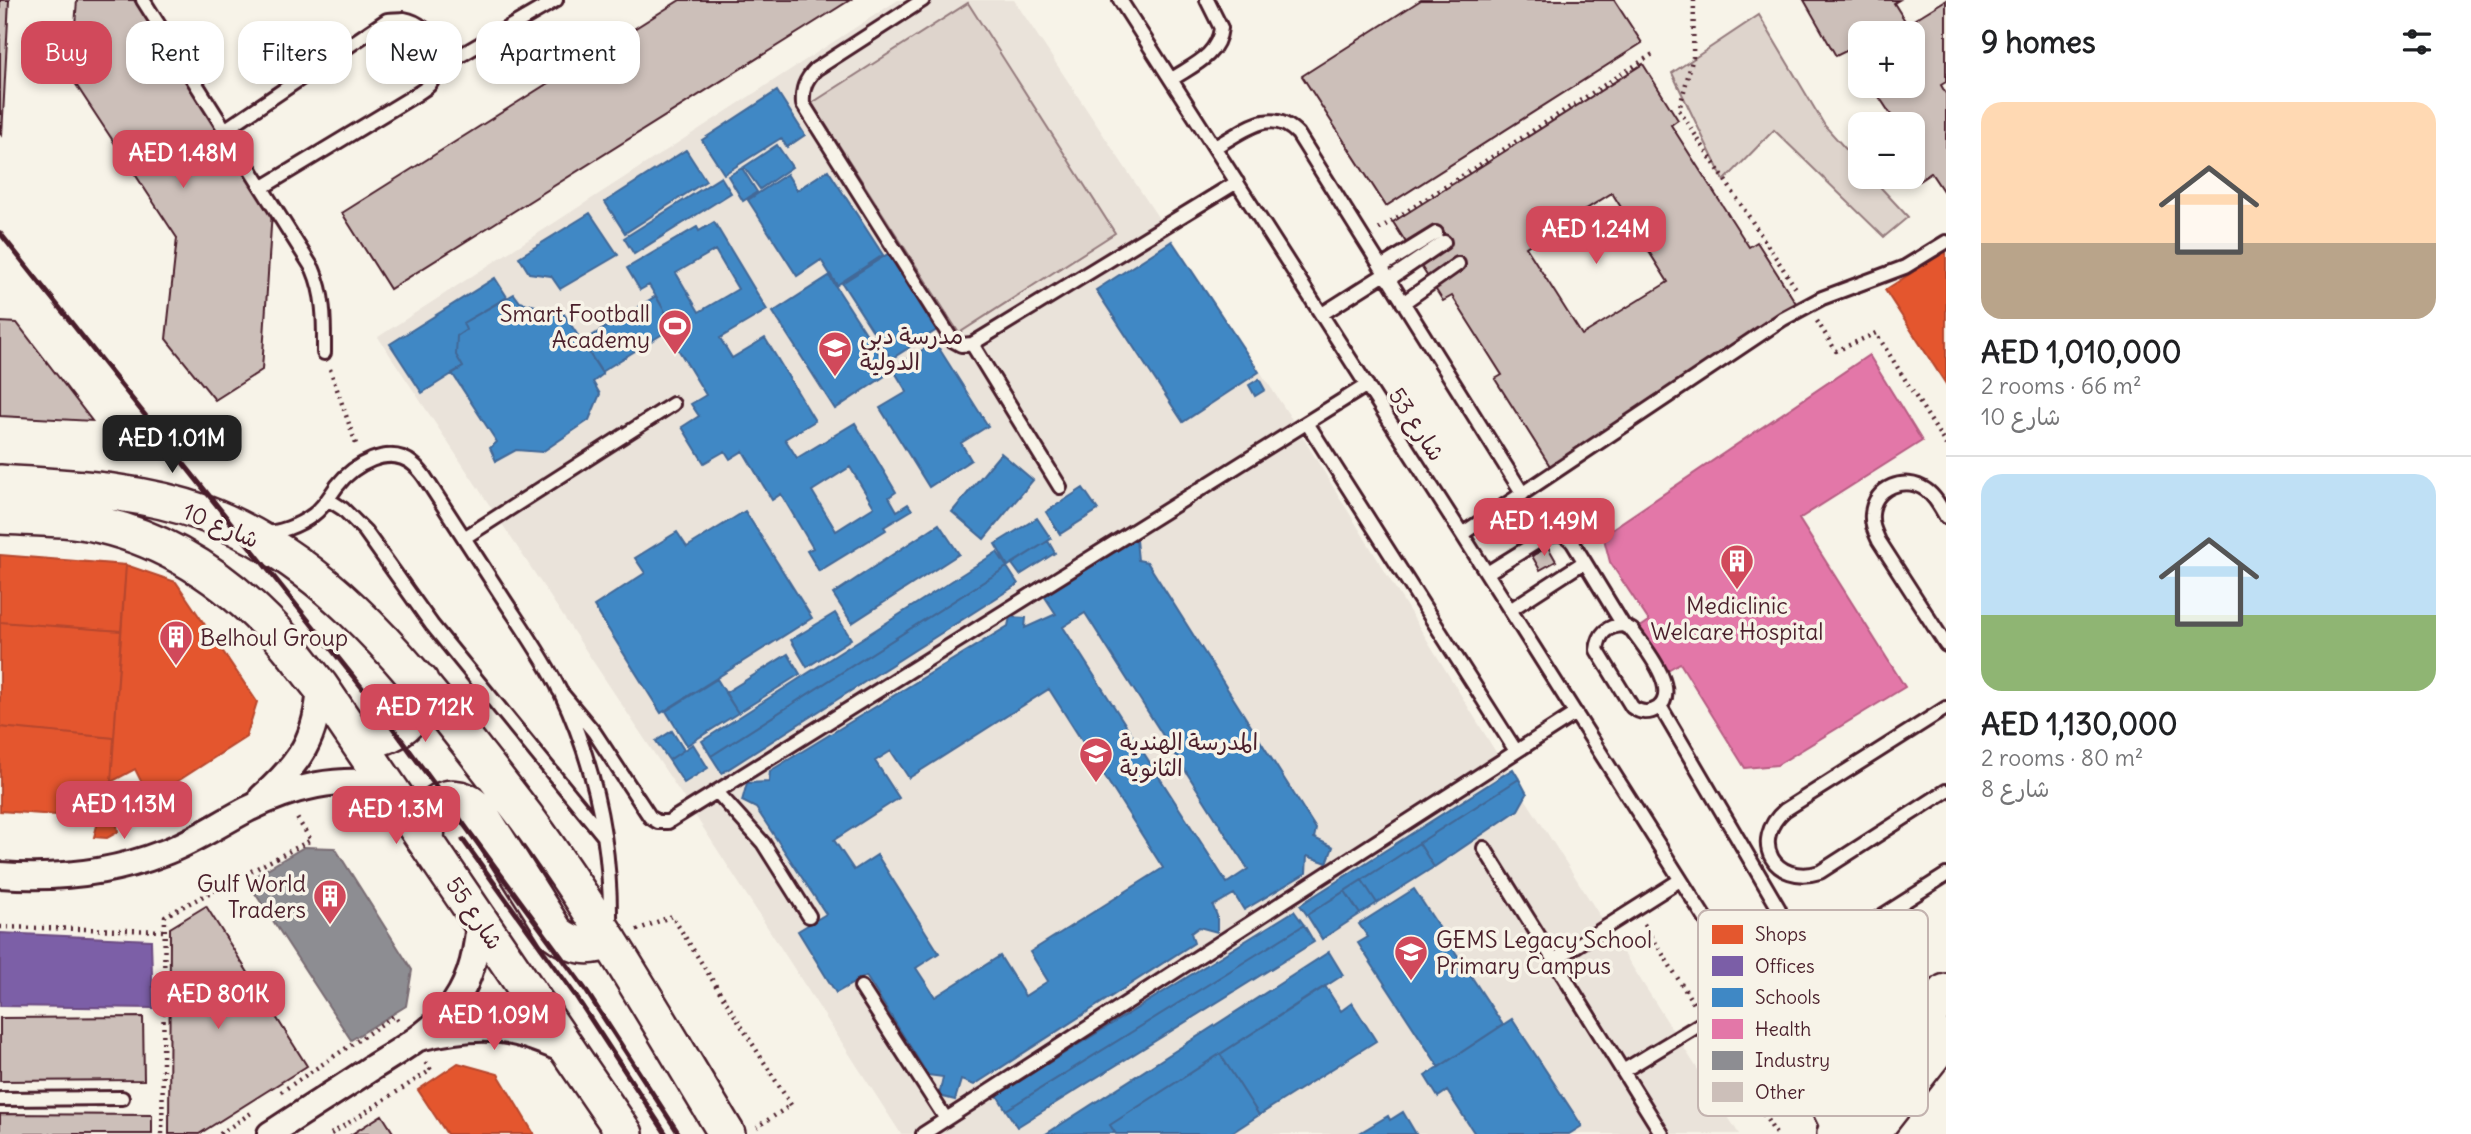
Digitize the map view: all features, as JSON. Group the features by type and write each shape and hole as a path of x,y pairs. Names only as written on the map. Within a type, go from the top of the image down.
{"street":[{"name":"شارع 10","path":"0,483 109,490 203,513 247,533 309,572 349,605 420,681"},
{"name":"شارع 10","path":"0,516 98,524 136,534 172,550"},
{"name":"شارع 55","path":"172,550 209,574 244,602 276,632 320,686 625,1134"},
{"path":"358,741 376,740 392,734 406,724 416,710 422,693 420,681"},
{"path":"420,681 527,817 610,941 727,1134"},
{"path":"248,810 285,776 301,757 312,735 319,711 320,686"},
{"path":"0,875 52,876 122,865 162,854 208,833 248,810 316,784 339,781 387,784"},
{"path":"426,840 429,814 436,804 458,798 470,802 478,810 556,933 568,942 582,946 596,946 610,941"},
{"path":"278,1130 435,1024 455,1002 468,976 477,949 479,920"},
{"path":"1928,1022 1946,992"},
{"path":"418,1038 477,1027 510,1030 571,1054"},
{"path":"1928,1056 1946,1038"},
{"path":"1833,1134 1867,1116"}],"lane":[{"path":"144,0 307,256 319,282 324,311 324,353"},
{"path":"462,55 556,0"},
{"path":"923,0 816,69 807,78 802,91 803,104 952,340 961,345 972,344 1237,182"},
{"name":"شارع 53","path":"1120,0 1699,910"},
{"path":"1172,79 1210,55 1216,47 1221,28 1207,0"},
{"path":"385,21 409,21"},
{"path":"226,129 366,33"},
{"path":"263,187 430,84"},
{"path":"1215,147 1264,121 1277,120 1289,125 1297,134 1523,494"},
{"path":"1322,314 1440,237"},
{"path":"1462,534 1807,306 1852,285 1905,267 1946,242"},
{"path":"1403,303 1458,264"},
{"path":"972,344 1060,487"},
{"path":"559,690 594,732 650,817 658,822 668,822 1367,385"},
{"path":"464,538 673,404"},
{"path":"1307,423 1516,751"},
{"path":"247,533 270,533 293,527 312,516 329,500 338,485 363,464 379,456 397,456 412,463 424,476 544,661 579,737 592,776 606,838 610,941"},
{"path":"1946,517 1929,491 1916,484 1902,483 1882,493 1872,512 1873,527 1879,541 1946,645"},
{"path":"329,500 344,509 365,531 432,625 606,838"},
{"path":"1487,573 1552,533 1568,537 1623,625 1632,630 1665,683 1667,695 1660,706 1647,712 1632,707 1597,650 1598,640 1604,631 1623,625"},
{"path":"1510,610 1584,562"},
{"path":"1660,706 1775,901 1777,910"},
{"path":"1946,708 1774,819 1769,831 1768,845 1772,859 1781,869 1793,875 1807,876 1820,872 1946,791"},
{"path":"923,1134 1576,713"},
{"path":"718,793 763,842 808,916"},
{"path":"1484,848 1662,1134"},
{"path":"1890,910 1946,874"},
{"path":"1554,960 1680,880"},
{"path":"861,987 946,1119"},
{"path":"1623,1071 1698,1026"},
{"path":"0,1099 122,1098"},
{"name":"شارع 53","path":"1823,1116 1833,1134"}],"path":[{"path":"1694,0 1693,57 1679,110 1836,351 1876,332 1946,445"},
{"path":"1363,239 1653,54"},
{"path":"324,353 363,464"},
{"path":"162,1134 165,916 311,841 284,795"},
{"path":"610,941 672,916 791,1105 746,1134"},
{"path":"0,927 165,932"}],"shaded area":[{"path":"898,0 1014,0 1291,418 1505,767 1698,1070 1698,1116 1728,1116 1739,1134 901,1134 691,809 378,337"},
{"path":"968,3 1115,233 959,333 812,103"},
{"path":"1759,15 1825,126 1848,152 1848,189 1882,189 1908,217 1884,237 1774,130 1724,181 1672,73"}],"building: Shops":[{"path":"1946,251 1946,384 1885,290"},
{"path":"0,555 126,565 121,631 0,622"},
{"name":"Belhoul Group","path":"126,565 176,582 257,702 246,737 150,799 135,769 111,782"},
{"path":"0,622 121,631 114,738 0,727"},
{"path":"0,727 114,738 111,782 118,832 107,838 94,837 99,818 0,811"},
{"path":"458,1063 498,1074 534,1134 447,1134 418,1090"}],"building: Offices":[{"path":"0,933 151,940 153,1008 0,1006"}],"building: Schools":[{"path":"777,91 805,135 787,147 781,138 724,174 702,140"},
{"path":"777,145 792,167 760,189 744,167"},
{"path":"686,150 706,181 625,233 605,202"},
{"path":"742,168 757,192 743,201 728,176"},
{"path":"828,170 883,255 837,285 821,260 797,276 748,200 787,174 797,190"},
{"path":"721,177 731,193 634,254 624,238"},
{"path":"590,213 618,255 560,289 551,276 529,273 519,257"},
{"path":"714,222 767,310 720,338 732,358 765,338 815,421 785,439 797,458 855,423 896,492 889,497 897,511 908,504 912,510 884,527 886,530 819,571 807,551 813,548 781,494 772,500 743,451 730,459 725,451 704,463 682,427 699,416 691,404 706,395 675,344 682,340 649,285 640,290 627,268 697,227 699,231","holes":["715,250 738,289 699,312 676,273","850,467 874,507 836,531 812,491"]},
{"path":"1172,241 1259,372 1183,422 1096,290"},
{"path":"891,252 940,328 891,359 842,283"},
{"path":"829,276 891,372 835,409 773,312"},
{"path":"495,278 507,297 463,323 466,330 457,336 456,355 463,367 422,393 390,344"},
{"path":"514,294 520,302 547,309 550,313 560,308 603,374 593,382 600,394 589,420 542,452 516,450 496,461 490,448 497,442 452,373 463,367 456,355 457,336 466,330 463,323"},
{"path":"656,296 674,327 601,372 582,342"},
{"path":"935,342 988,426 961,443 971,460 929,487 880,408 907,392 893,369"},
{"path":"1259,379 1265,390 1255,396 1249,385"},
{"path":"1001,453 1033,480 984,539 952,512"},
{"path":"1083,488 1098,510 1060,534 1046,512"},
{"path":"745,511 812,618 661,713 594,606 645,573 635,558 677,532 687,547"},
{"path":"1037,518 1051,539 1008,566 995,544"},
{"path":"939,524 959,554 852,623 833,594"},
{"path":"1122,539 1136,540 1138,560 1147,562 1316,829 1314,838 1333,847 1327,863 1307,856 1306,873 1244,910 1234,894 1213,906 1217,916 1217,932 1199,927 1191,933 1194,943 974,1085 961,1080 955,1100 939,1096 943,1077 928,1075 866,976 836,993 798,931 826,914 756,808 742,801 747,783 769,782 770,771 1008,626 1010,617 1026,618 1025,628 1056,614 1043,594 1113,552","holes":["1085,613 1248,869 1227,883 1063,627","1049,689 1163,868 1030,952 1048,981 1025,996 1000,956 935,997 916,968 939,953 877,855 854,870 834,840 899,798 875,761 891,751 909,778"]},
{"path":"1048,541 1055,553 1020,575 1012,564"},
{"path":"997,552 1007,567 711,756 702,741"},
{"path":"1007,567 1018,584 722,773 711,756"},
{"path":"835,613 851,639 807,667 791,640"},
{"path":"788,654 800,674 738,713 725,693"},
{"path":"717,679 738,713 687,745 666,711"},
{"path":"672,731 684,750 669,760 656,741"},
{"path":"693,744 708,768 684,783 669,760"},
{"path":"1513,769 1519,779 1307,915 1300,905"},
{"path":"1519,779 1527,794 1518,810 1434,867 1419,843"},
{"path":"1419,843 1434,867 1377,903 1362,880"},
{"path":"1362,880 1377,903 1360,914 1345,891"},
{"path":"1414,889 1503,1025 1439,1067 1358,943 1368,937 1359,924"},
{"path":"1345,891 1360,914 1322,939 1307,915"},
{"path":"1294,911 1304,925 1006,1110 997,1095"},
{"path":"1304,925 1314,942 1017,1127 1006,1110"},
{"path":"1329,952 1343,975 1110,1125 1115,1133 1046,1134"},
{"path":"1325,986 1341,1011 1352,1003 1376,1041 1259,1115 1220,1054"},
{"path":"1512,1019 1582,1126 1569,1134 1475,1134 1447,1091 1438,1097 1425,1076"},
{"path":"1220,1054 1259,1115 1230,1134 1116,1134 1110,1125"},
{"path":"1403,1112 1416,1134 1358,1134 1388,1116 1390,1120"}],"building: Health":[{"name":"Mediclinic Welcare Hospital","path":"1869,355 1922,441 1799,519 1905,687 1777,765 1745,768 1680,663 1666,671 1639,628 1649,621 1610,562 1603,535"}],"building: Industry":[{"name":"Gulf World Traders","path":"304,847 335,848 412,970 406,1006 351,1040 247,881"}],"building: Other":[{"path":"0,0 9,0 2,136 0,133"},
{"path":"77,0 134,0 148,21 126,21 126,84 189,84 272,210 262,370 215,400 166,339 177,238 76,84 112,84 112,21 75,21"},
{"path":"680,0 850,0 390,289 342,213 547,84 640,84 640,25"},
{"path":"1421,0 1614,0 1642,43 1386,206 1302,76"},
{"path":"1804,0 1899,0 1894,3 1905,21 1848,21 1848,50 1836,56"},
{"path":"1946,0 1946,82 1941,85 1946,94 1946,191 1943,191 1931,173 1925,177 1925,112 1889,112 1880,98 1925,98 1925,21 1912,21"},
{"path":"1643,64 1678,120 1671,125 1749,247 1757,242 1799,308 1550,466 1495,379 1502,375 1452,296 1443,301 1393,222","holes":["1612,193 1668,282 1582,335 1526,247"]},
{"path":"0,322 17,323 92,421 0,416"},
{"path":"1548,547 1556,561 1540,570 1532,556"},
{"path":"206,906 307,1066 199,1134 169,1134 170,928"},
{"path":"143,1017 144,1080 0,1081 0,1018"},
{"path":"0,1114 152,1115 152,1134 0,1134"},
{"path":"382,1115 394,1134 352,1134"}],"railway":[{"path":"0,233 379,709 585,989 679,1134"},
{"path":"463,840 575,995 666,1134"}],"place":[{"name":"Smart Football Academy","path":"675,356"},
{"name":"مدرسة دبي الدولية","path":"835,378"},
{"name":"Mediclinic Welcare Hospital","path":"1737,591"},
{"name":"Belhoul Group","path":"176,667"},
{"name":"المدرسة الهندية الثانوية","path":"1096,784"},
{"name":"Gulf World Traders","path":"330,926"},
{"name":"GEMS Legacy School Primary Campus","path":"1411,982"}]}
